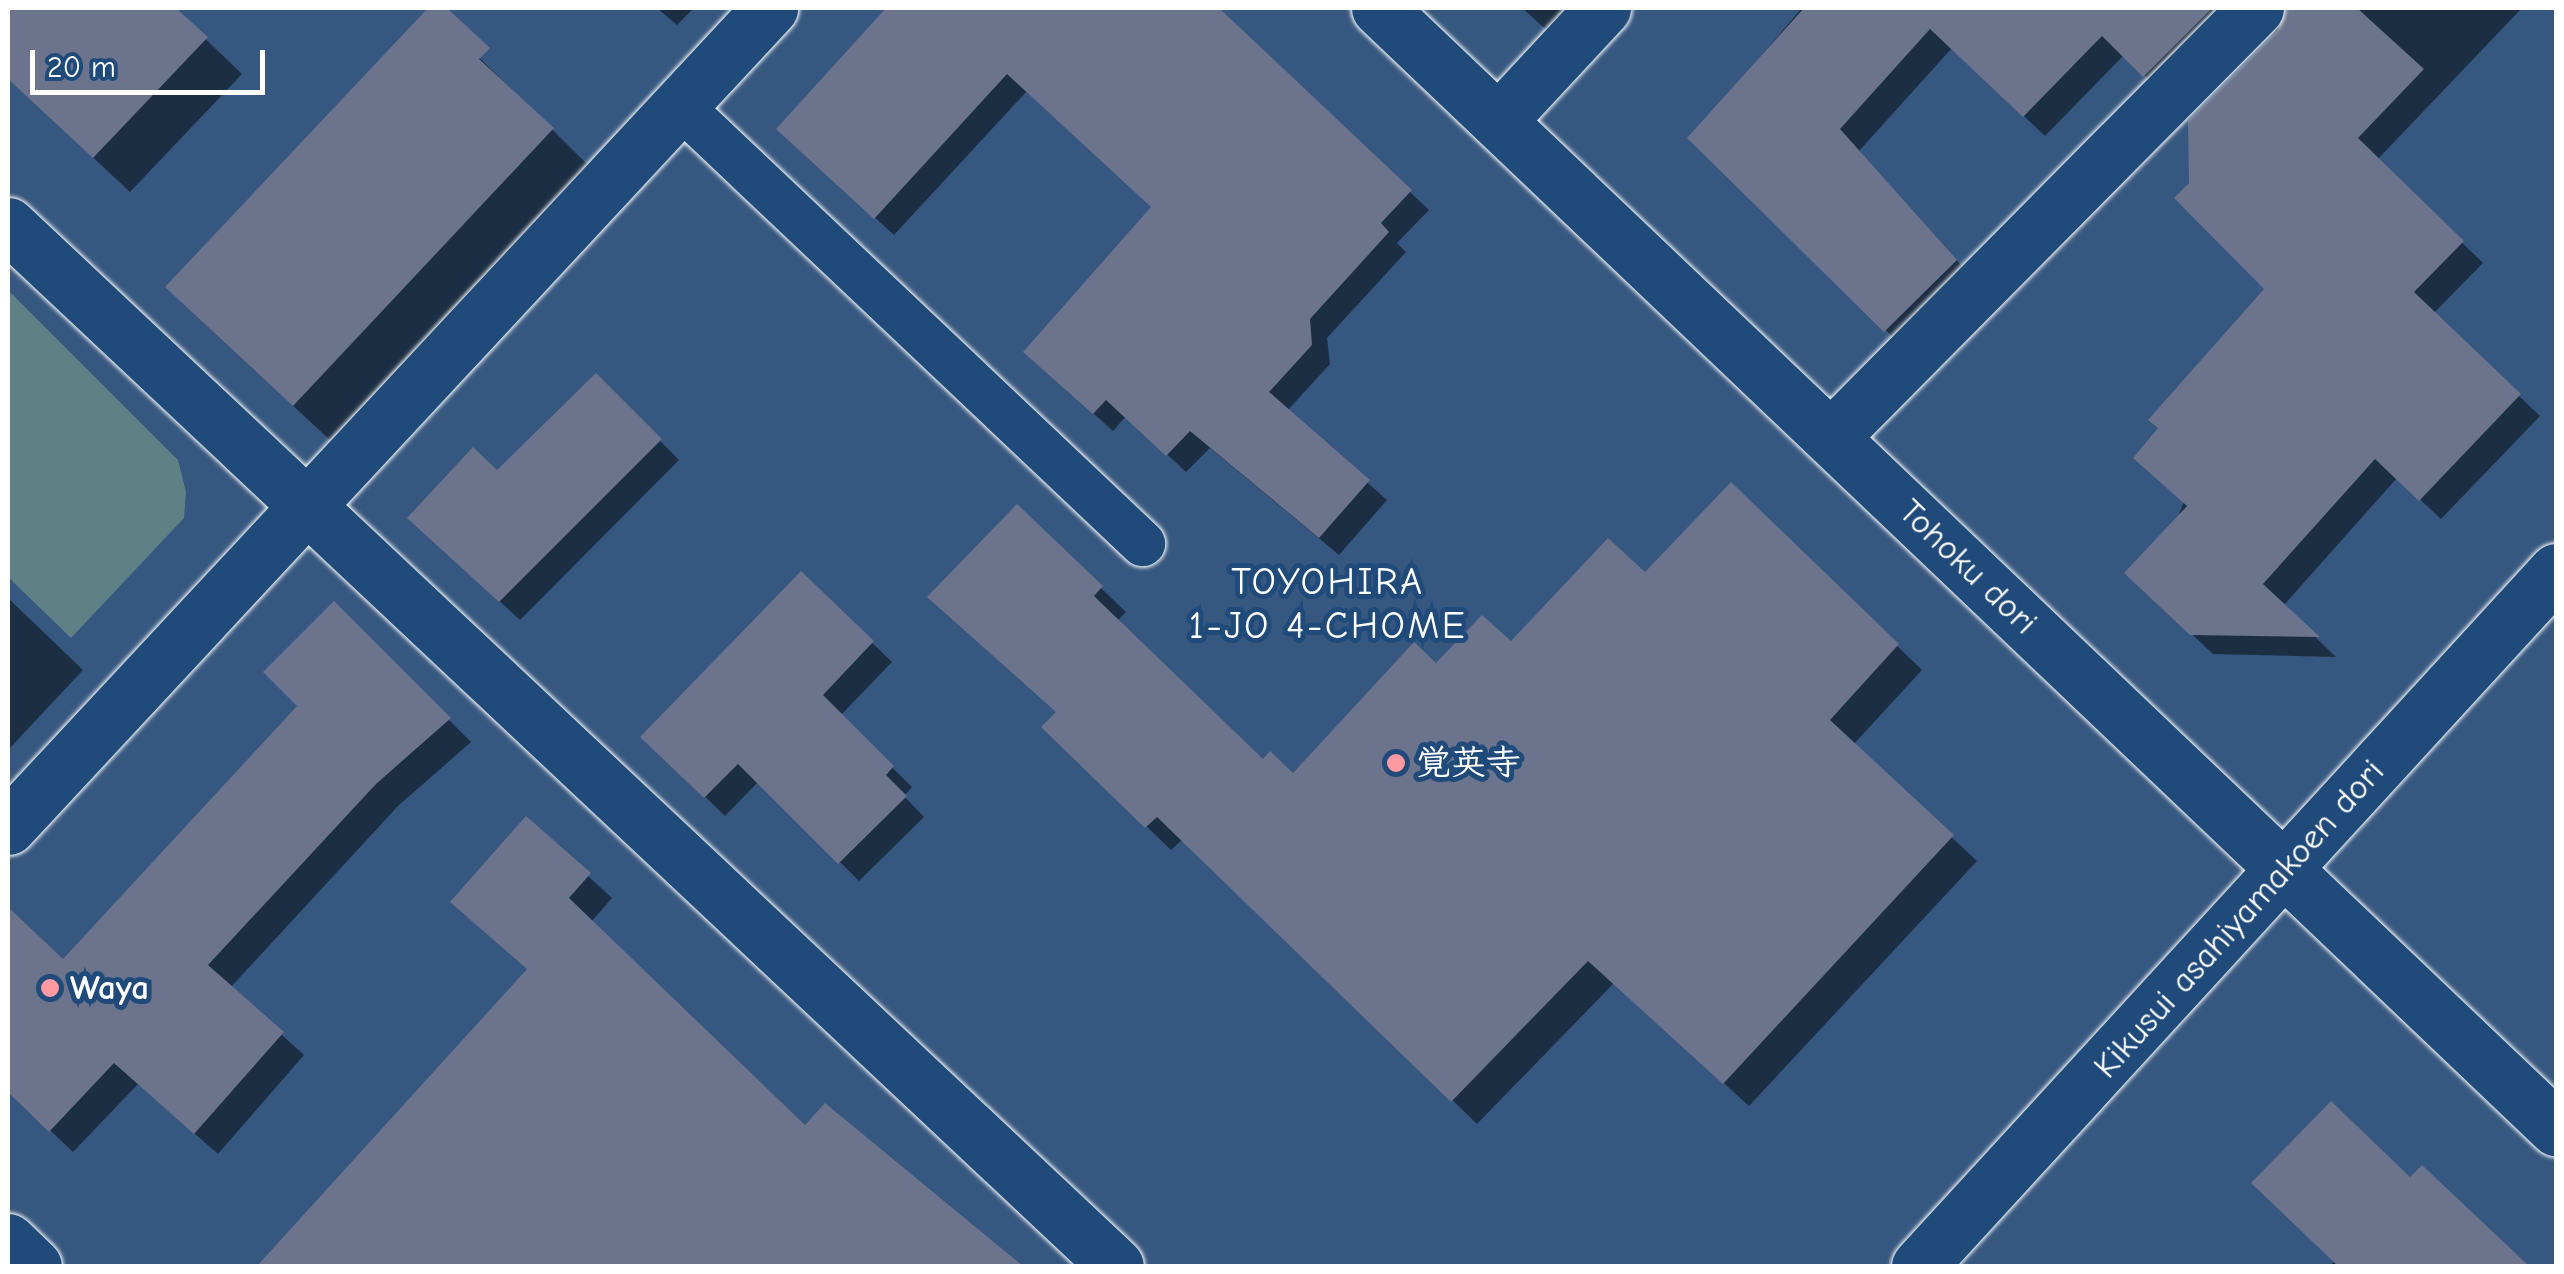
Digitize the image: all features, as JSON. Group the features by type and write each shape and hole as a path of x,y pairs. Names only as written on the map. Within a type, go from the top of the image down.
{"street":[{"path":"8,827 770,8"},
{"name":"Tohoku dori","path":"1379,8 1834,435 2285,873 2556,1128"},
{"path":"1499,120 1603,8"},
{"path":"1834,435 2256,8"},
{"path":"8,225 1116,1266"},
{"name":"Kikusui asahiyamakoen dori","path":"1920,1266 2285,873 2556,570"},
{"path":"8,1241 34,1266"}],"lane":[{"path":"678,104 1142,543"}],"green space":[{"path":"8,290 178,460 186,492 184,518 71,638 8,577"}],"building":[{"path":"8,8 176,8 208,37 93,158 8,79"},
{"path":"428,8 447,8 490,48 479,59 554,128 293,406 165,287"},
{"path":"886,8 1219,8 1412,190 1381,223 1389,232 1310,319 1312,345 1269,392 1370,480 1319,538 1190,431 1166,456 1106,400 1093,414 1023,352 1151,207 1007,74 874,219 776,129"},
{"path":"1804,8 2212,8 2143,77 2102,36 2023,117 1930,29 1840,129 1957,260 1884,332 1687,138"},
{"path":"2286,8 2357,8 2424,69 2358,138 2464,241 2414,292 2521,394 2419,501 2375,459 2263,584 2320,637 2190,635 2124,573 2187,506 2133,458 2158,428 2148,420 2264,289 2174,198 2189,183 2188,121 2278,30"},
{"path":"596,373 662,439 499,602 407,518 473,447 497,470"},
{"path":"1731,482 1899,644 1830,720 1954,835 1723,1084 1588,961 1451,1102 1157,817 1145,828 1041,727 1056,712 927,597 1017,504 1103,586 1094,596 1263,759 1270,751 1293,773 1414,642 1436,663 1482,615 1511,641 1608,538 1645,572"},
{"path":"801,571 874,641 823,695 894,766 886,775 907,796 838,864 738,764 704,798 640,737"},
{"path":"334,601 451,718 376,784 208,965 284,1032 194,1134 114,1063 49,1132 8,1092 8,907 63,959 297,706 263,672"},
{"path":"526,816 591,873 569,898 805,1125 825,1103 1023,1266 257,1266 527,969 450,902"},
{"path":"2331,1101 2410,1177 2422,1165 2529,1266 2338,1266 2251,1183"}],"place":[{"name":"覚英寺","path":"1396,763"},
{"name":"Waya","path":"50,988"}],"district":[{"name":"TOYOHIRA 1-JO 4-CHOME","path":"1328,604"}]}
